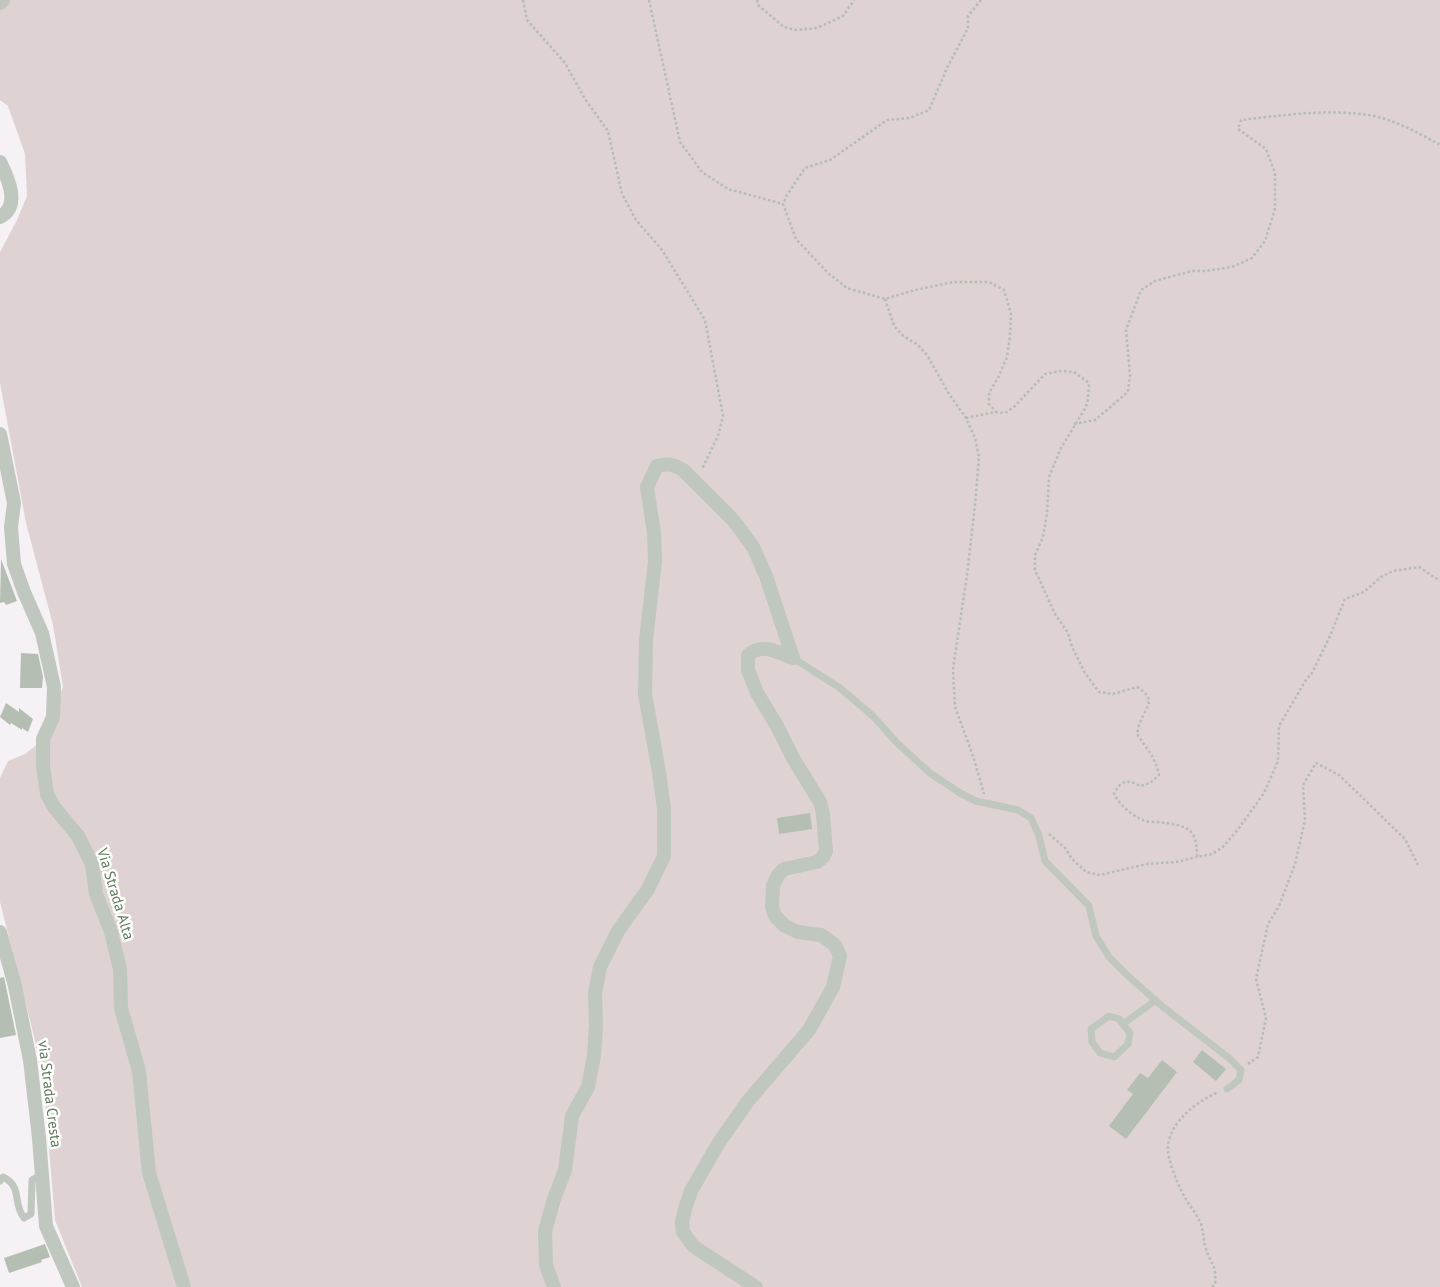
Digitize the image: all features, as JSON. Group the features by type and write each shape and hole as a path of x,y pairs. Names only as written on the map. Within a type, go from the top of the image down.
{"street":[{"path":"0,162 8,179 12,201 5,215 0,217"},
{"name":"Via Strada Alta","path":"0,434 14,503 11,527 14,564 42,633 54,687 53,716 43,740 43,766 47,794 78,836 92,864 96,894 111,932 120,969 121,1008 139,1071 149,1173 184,1287"},
{"path":"554,1287 546,1265 545,1232 554,1199 565,1170 572,1116 588,1087 594,1056 596,1025 595,993 600,967 618,931 648,889 664,856 664,809 645,694 646,640 656,561 647,487 657,466 665,463 683,470 734,521 753,547 766,576 792,658"},
{"path":"756,1287 693,1246 682,1232 682,1222 684,1209 691,1191 718,1144 748,1101 809,1030 833,987 840,956 835,945 821,935 798,932 786,926 776,916 772,907 773,886 778,875 784,869 817,862 826,851 820,802 757,693 748,670 748,655 756,649 764,648 792,658"},
{"name":"via Strada Cresta","path":"0,932 15,986 30,1060 46,1226 73,1287"}],"lane":[{"path":"792,658 840,688 867,711 896,742 930,773 960,794 976,801 1018,810 1031,818 1039,836 1045,861 1089,906 1096,936 1109,957 1156,1000 1229,1058 1240,1070 1239,1080 1227,1088"},
{"path":"1123,1024 1156,1000"},
{"path":"1109,1016 1119,1019 1123,1024 1130,1033 1128,1044 1114,1057 1100,1054 1092,1042 1091,1029 1109,1016"},
{"path":"0,1181 3,1177 11,1181 17,1192 18,1210 24,1218 31,1214 32,1180 42,1174"}],"path":[{"path":"523,0 527,20 565,63 585,99 608,132 622,194 636,220 662,250 705,320 723,416 718,436 696,482"},
{"path":"649,0 680,142 702,172 728,190 784,204"},
{"path":"757,0 758,5 784,27 796,30 817,28 842,16 854,0"},
{"path":"981,0 968,16 968,28 947,68 929,110 910,118 887,120 830,160 805,168 786,195 784,204 796,239 829,274 848,288 885,299 953,282 989,282 1004,290 1011,314 1010,336 1006,357 999,376 989,393 989,404 996,412"},
{"path":"1074,424 1095,420 1128,392 1130,375 1126,330 1141,290 1155,281 1192,271 1232,267 1252,258 1265,241 1275,208 1275,173 1266,149 1238,130 1241,120 1299,112 1370,116 1414,130 1440,145"},
{"path":"885,299 894,326 902,335 918,345 927,355 966,418 975,438 979,456 967,575 952,669 955,707 973,756 986,802"},
{"path":"966,418 996,412 1004,413 1014,407 1045,374 1060,371 1074,372 1089,383 1086,407 1061,448 1049,477 1047,514 1043,537 1035,555 1035,570 1055,614 1068,633 1072,648 1085,673 1099,692 1113,694 1137,687 1146,692 1150,700 1137,734 1151,753 1157,765 1159,775 1150,783 1140,786 1134,782 1125,782 1118,785 1114,794 1118,802 1128,811 1144,820 1185,826 1195,837 1197,857"},
{"path":"1031,818 1065,848 1072,859 1086,872 1100,875 1147,864 1176,862 1212,854 1223,846 1239,828 1264,793 1278,761 1280,726 1307,678 1311,675 1345,599 1364,592 1381,577 1393,571 1419,567 1440,581"},
{"path":"1240,1070 1258,1057 1266,1018 1256,979 1268,924 1279,906 1295,864 1305,820 1303,785 1316,763 1339,775 1406,839 1418,865"},
{"path":"1212,1287 1216,1285 1216,1272 1206,1250 1201,1223 1183,1195 1167,1147 1170,1135 1179,1121 1201,1100 1227,1088"}],"shaded area":[{"path":"0,0 1440,0 1440,1287 82,1287 55,1220 43,1076 0,902 0,778 8,761 25,754 39,743 63,687 53,625 26,523 0,383 0,252 27,196 25,154 8,106 0,100"}],"building":[{"path":"1,559 17,601 6,605 4,602 0,603"},
{"path":"21,653 38,654 43,677 42,688 20,688"},
{"path":"6,703 19,712 19,708 33,719 28,732 11,723 10,725 0,717"},
{"path":"810,813 812,829 779,834 777,818"},
{"path":"4,977 16,1035 0,1038 0,978"},
{"path":"1202,1050 1226,1069 1216,1081 1193,1062"},
{"path":"1162,1060 1177,1072 1126,1139 1109,1126 1133,1094 1127,1090 1140,1073 1148,1078"},
{"path":"45,1244 50,1257 41,1260 42,1262 9,1273 4,1258"}]}
